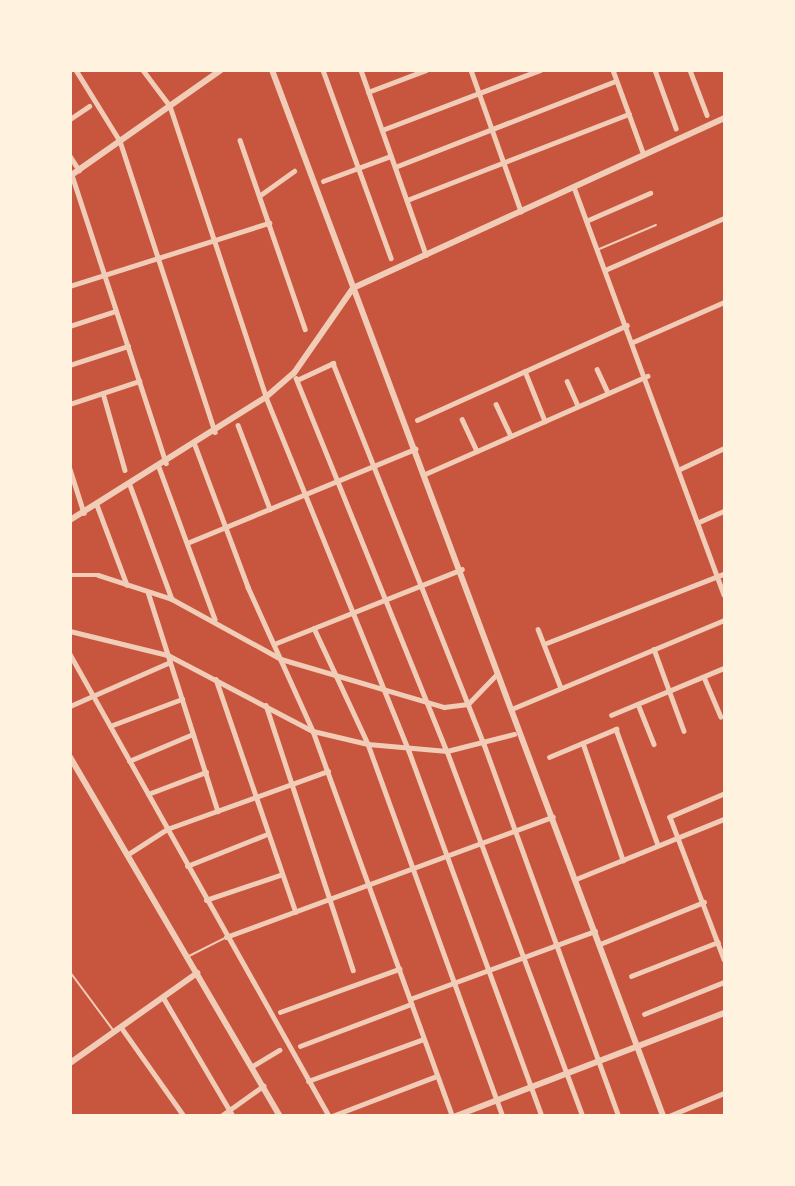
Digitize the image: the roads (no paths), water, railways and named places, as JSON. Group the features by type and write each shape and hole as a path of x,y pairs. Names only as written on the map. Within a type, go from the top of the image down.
{"street":[{"path":"76,70 120,141 215,432"},
{"path":"143,70 170,106 266,398 350,614 409,751 486,971 542,1116"},
{"path":"215,619 162,465 139,381 71,175 221,70"},
{"path":"272,70 514,708 663,1116"},
{"path":"323,70 392,258"},
{"path":"360,70 426,255"},
{"path":"368,92 426,70"},
{"path":"471,70 521,211"},
{"path":"382,130 540,70"},
{"path":"613,70 644,155"},
{"path":"655,70 676,128"},
{"path":"690,70 707,115"},
{"path":"395,167 616,81"},
{"path":"70,119 89,106"},
{"path":"407,200 629,114"},
{"path":"70,520 195,445 266,398 294,372 353,288 724,118"},
{"path":"240,140 305,329"},
{"path":"70,156 79,170"},
{"path":"323,181 391,156"},
{"path":"260,196 294,171"},
{"path":"574,187 647,376 724,594"},
{"path":"586,221 650,193"},
{"path":"605,270 724,218"},
{"path":"70,286 269,223"},
{"path":"633,342 724,302"},
{"path":"70,326 116,311"},
{"path":"417,420 627,325"},
{"path":"70,365 128,346"},
{"path":"297,380 333,363 468,704 620,1116"},
{"path":"597,369 608,393"},
{"path":"525,371 545,421"},
{"path":"294,372 447,751 521,958 583,1116"},
{"path":"425,474 647,376"},
{"path":"70,404 139,381"},
{"path":"567,381 578,406"},
{"path":"103,393 125,470"},
{"path":"496,404 511,436"},
{"path":"462,419 477,451"},
{"path":"238,425 270,509"},
{"path":"195,445 274,644 313,731 452,1116"},
{"path":"680,469 724,448"},
{"path":"188,543 416,449"},
{"path":"70,469 84,513"},
{"path":"130,485 172,599"},
{"path":"97,505 127,585"},
{"path":"699,522 724,511"},
{"path":"274,644 462,569"},
{"path":"544,644 724,574"},
{"path":"70,575 98,575 172,599 215,619 281,658 427,702 468,704 495,676"},
{"path":"148,592 218,811"},
{"path":"514,708 724,620"},
{"path":"314,628 368,744 411,869 503,1116"},
{"path":"538,629 561,688"},
{"path":"70,631 168,655 313,731 368,744 409,751 447,751 483,744 514,734"},
{"path":"654,649 684,731"},
{"path":"70,654 226,937 330,1116 437,1076"},
{"path":"70,706 92,693 170,662"},
{"path":"611,716 724,668"},
{"path":"704,677 720,717"},
{"path":"215,678 266,835 296,912"},
{"path":"110,726 182,699"},
{"path":"638,704 654,744"},
{"path":"266,705 353,970"},
{"path":"549,757 616,729 658,845"},
{"path":"129,761 193,734"},
{"path":"583,743 623,860"},
{"path":"70,757 280,1116"},
{"path":"128,855 167,829 328,771"},
{"path":"148,794 206,772"},
{"path":"724,794 670,817 724,959"},
{"path":"226,937 553,817"},
{"path":"576,879 724,819"},
{"path":"187,866 266,835"},
{"path":"206,900 280,875"},
{"path":"600,944 704,902"},
{"path":"300,1046 453,983 595,931"},
{"path":"631,976 718,942"},
{"path":"280,1012 399,969"},
{"path":"70,1063 197,973"},
{"path":"644,1014 724,982"},
{"path":"163,997 233,1116"},
{"path":"459,1115 568,1075 724,1013"},
{"path":"121,1027 184,1116"},
{"path":"309,1081 424,1039"},
{"path":"251,1067 279,1050"},
{"path":"222,1116 262,1086"},
{"path":"669,1116 724,1093"}],"lane":[{"path":"597,250 656,225"},
{"path":"187,957 226,937"},
{"path":"70,972 115,1032"}]}
